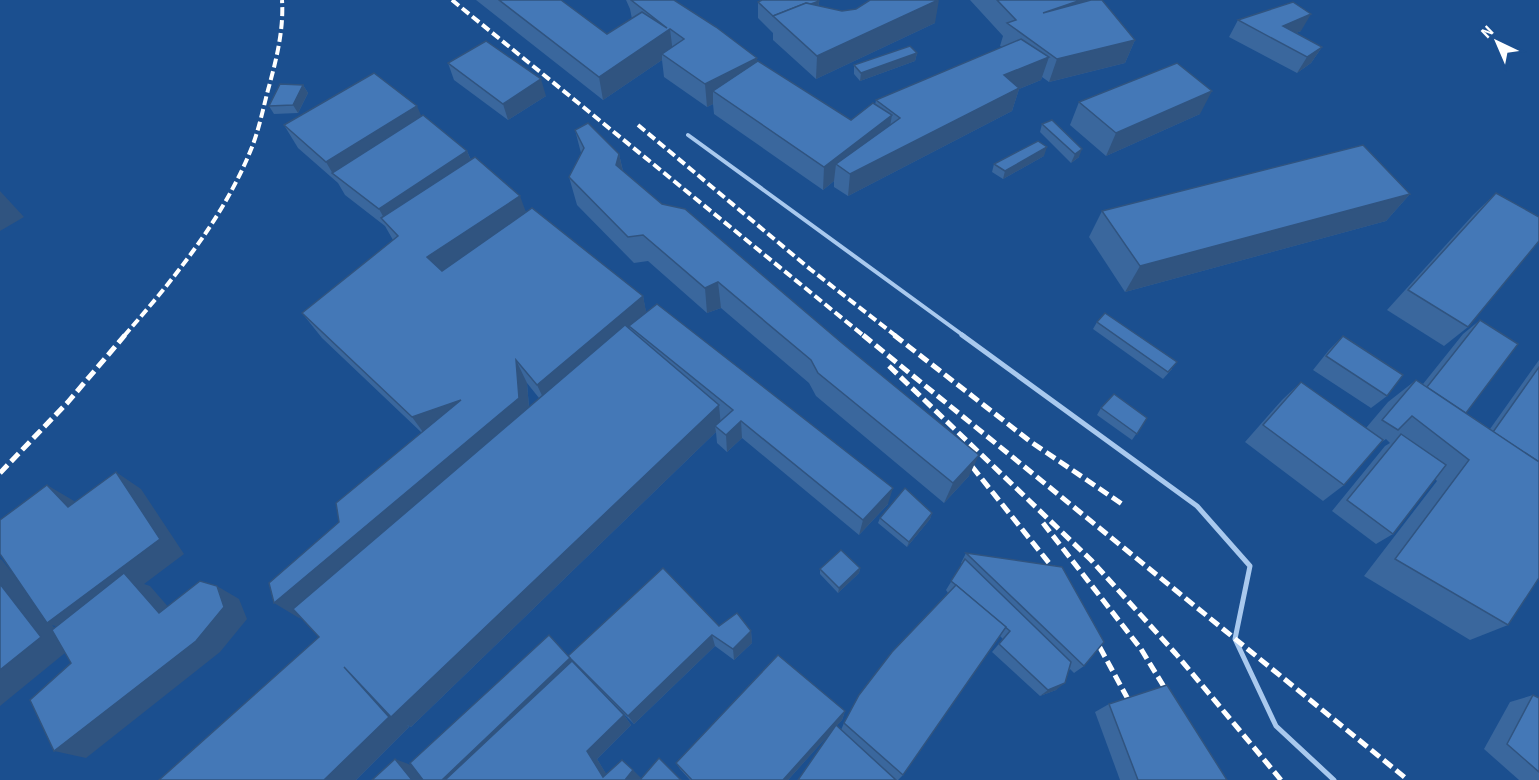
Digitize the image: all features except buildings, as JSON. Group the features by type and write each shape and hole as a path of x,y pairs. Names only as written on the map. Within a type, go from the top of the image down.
{"lane":[{"path":"688,135 1197,506 1250,566 1235,639 1276,726 1335,780"}],"railway":[{"path":"124,336 196,247 227,199 240,173 257,133 274,68 281,34 282,0"},
{"path":"452,0 864,336"},
{"path":"638,125 810,269 896,336"},
{"path":"0,473 68,402 125,335"},
{"path":"863,335 1408,780"},
{"path":"894,335 1031,442 1122,504"},
{"path":"889,366 1091,560 1176,654 1281,780"},
{"path":"962,454 1061,578"},
{"path":"1043,523 1141,649 1172,700"},
{"path":"1092,633 1129,701"}]}
